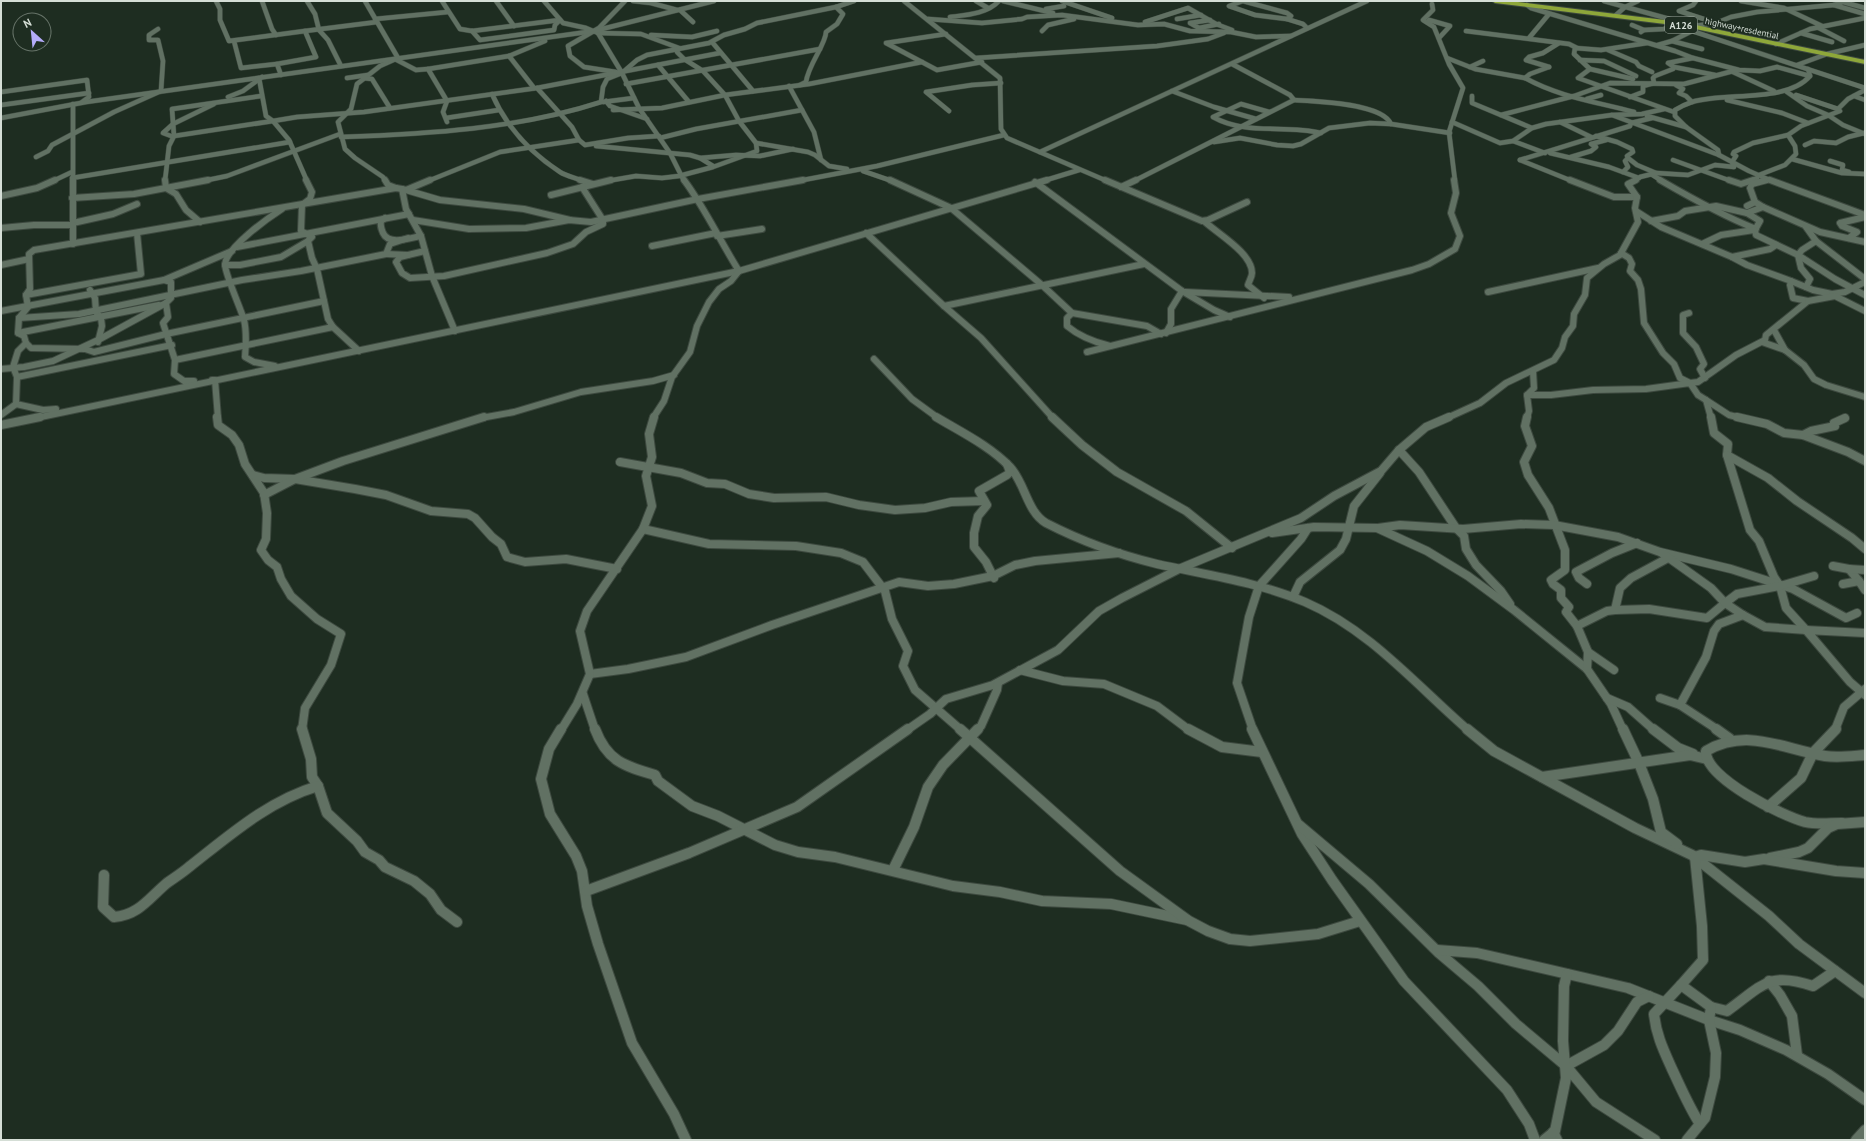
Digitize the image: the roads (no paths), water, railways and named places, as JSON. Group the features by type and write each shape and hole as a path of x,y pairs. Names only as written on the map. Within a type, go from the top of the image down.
{"highway":[{"name":"highway+resdential","path":"1495,1 1616,15 1675,24 1865,62"}],"street":[{"path":"216,1 220,8 220,20 228,40 234,41 319,30 376,20 448,12"},
{"path":"262,1 272,29 276,35"},
{"path":"307,1 316,18 319,30 328,40 341,66"},
{"path":"365,1 396,58 416,70 509,56 553,37"},
{"path":"442,1 460,29 472,32 560,20"},
{"path":"496,1 514,26"},
{"path":"544,1 562,23 596,32 692,37 717,31"},
{"path":"622,73 584,67 570,56 568,46 596,32 607,21 618,6 625,1"},
{"path":"633,1 651,3 679,10 693,22"},
{"path":"1,118 72,104 161,91 596,32 714,1"},
{"path":"603,102 604,87 607,79 622,73 637,60 679,48 712,42 724,35 745,29 756,23 836,7 854,1"},
{"path":"904,1 931,19 946,34 1000,78 1001,129 1004,135 1012,141 1204,221 1212,230 1249,259 1252,272 1248,285 1275,304"},
{"path":"976,1 988,8"},
{"path":"931,19 972,13 996,6 999,1"},
{"path":"1004,1 1063,16 1137,24 1164,24 1190,31 1225,32 1259,37 1291,36"},
{"path":"1062,1 1065,4 1129,23"},
{"path":"1287,19 1291,16 1243,1 1229,6 1255,15 1287,19 1303,24 1307,28"},
{"path":"1040,152 1368,1"},
{"path":"1604,1 1693,28 1865,89"},
{"path":"1616,15 1625,7 1638,1"},
{"path":"1696,1 1693,5 1679,11 1716,23"},
{"path":"1741,1 1788,9 1844,41"},
{"path":"1656,46 1672,41 1693,28 1738,16 1843,2 1865,8"},
{"path":"931,19 982,23 1022,19 1040,10 1065,4"},
{"path":"1063,22 1065,4"},
{"path":"1424,19 1433,10 1432,4"},
{"path":"1834,4 1865,14"},
{"path":"1527,5 1531,8 1549,14 1645,42 1693,58 1739,70 1760,71 1777,66 1810,76"},
{"path":"800,85 806,82 807,73 820,49 821,43 826,38 826,32 837,24 843,14 836,7"},
{"path":"1137,24 1188,8 1219,24 1224,29 1259,37"},
{"path":"1529,38 1549,14"},
{"path":"1178,19 1201,15"},
{"path":"1027,17 1063,16"},
{"path":"1042,31 1048,25 1080,18"},
{"path":"1184,18 1193,23 1210,20"},
{"path":"1776,44 1819,27 1865,18"},
{"path":"1087,352 1412,270 1428,264 1455,248 1460,236 1451,213 1456,193 1450,133 1463,88 1456,78 1434,27 1424,19"},
{"path":"1424,19 1450,26 1439,38"},
{"path":"472,32 480,40 518,36 554,30 555,25 560,20"},
{"path":"1193,23 1190,23 1199,28 1219,24"},
{"path":"1632,25 1644,30 1659,30 1672,27 1675,24"},
{"path":"158,29 149,35 149,40 158,40 160,47 163,61 161,91"},
{"path":"634,30 642,35 679,48"},
{"path":"1644,30 1641,31 1646,36 1645,42"},
{"path":"234,41 241,68 277,66 316,57 306,31"},
{"path":"1466,31 1558,42 1576,48 1607,50 1645,42"},
{"path":"596,32 622,73 626,84 639,108 670,153 681,176 698,199 716,234 739,271"},
{"path":"976,58 1157,46 1208,39 1217,37 1225,32"},
{"path":"1801,33 1832,42"},
{"path":"946,34 886,43 937,70 982,62"},
{"path":"518,36 522,41"},
{"path":"1672,41 1702,49"},
{"path":"712,42 753,91"},
{"path":"1526,78 1530,74 1550,67 1526,60 1529,57 1543,54 1558,42"},
{"path":"1797,65 1827,54 1865,44"},
{"path":"551,195 632,176 647,176 665,179 681,176 702,171 757,151 756,143 739,121 725,95 703,71 685,60 677,52 679,48"},
{"path":"1576,48 1574,54 1590,69 1635,77"},
{"path":"626,84 820,49"},
{"path":"1607,50 1636,62 1640,66 1658,75"},
{"path":"277,66 243,91 173,124 163,133 173,136 297,117 347,114 447,101 622,73 720,53"},
{"path":"509,56 535,88 572,127 579,140 585,145 670,153 700,158 771,154 795,148"},
{"path":"396,58 366,76 357,84 353,103 347,114 338,122 340,136 345,149 355,158 383,177 388,185 401,189 444,201 511,207 553,214 583,223 698,199 852,170 1004,135"},
{"path":"1447,58 1470,68 1526,78 1534,84 1686,127"},
{"path":"1693,58 1668,63 1674,67 1715,75"},
{"path":"1580,60 1604,61 1635,77"},
{"path":"1470,68 1483,61"},
{"path":"613,110 662,108 725,95 800,85 922,62"},
{"path":"1232,64 1290,95 1294,100"},
{"path":"658,65 689,102"},
{"path":"277,66 281,75"},
{"path":"1654,83 1653,78 1673,69 1674,67"},
{"path":"428,69 447,101"},
{"path":"1590,69 1578,78 1674,112 1692,102 1775,92 1789,93 1838,109"},
{"path":"1808,69 1810,76"},
{"path":"1625,82 1673,84 1694,83 1715,75 1739,70"},
{"path":"1501,115 1574,96 1600,86 1633,80 1635,77 1652,72"},
{"path":"1733,72 1775,92"},
{"path":"347,78 366,76 372,79 390,108"},
{"path":"1789,93 1810,76"},
{"path":"260,78 261,96 266,116 273,121 290,142 306,182 312,192 310,199 302,205"},
{"path":"1,92 87,80 89,92 88,99 80,103"},
{"path":"949,111 926,92 972,85 1001,83"},
{"path":"1630,97 1644,92 1643,86 1654,83"},
{"path":"1673,84 1684,89 1679,93 1686,96 1692,102"},
{"path":"789,86 814,132 821,160"},
{"path":"1293,597 1300,582 1340,550 1346,539 1354,506 1361,494 1374,482 1381,471 1399,450 1426,427 1480,403 1506,383 1549,364 1560,353 1565,337 1573,326 1576,310 1586,291 1585,286 1587,278 1598,268 1621,253 1638,222 1636,211 1637,197 1628,184 1638,178 1653,173 1675,172 1688,175 1715,165 1734,167 1732,162 1736,156 1733,154 1734,152 1747,145 1764,140 1788,136 1808,123 1828,115 1835,114 1840,111 1838,109 1842,104 1865,89"},
{"path":"1172,90 1226,110 1256,119"},
{"path":"36,157 48,151 52,145 114,112 161,91"},
{"path":"1,105 89,92"},
{"path":"1789,93 1807,106 1828,115 1843,125 1865,133"},
{"path":"492,94 499,110 527,146 562,173 595,184"},
{"path":"1587,100 1601,95"},
{"path":"166,188 165,174 169,162 169,146 173,136 172,108 261,96"},
{"path":"1472,96 1472,103 1532,128"},
{"path":"1854,96 1865,100"},
{"path":"72,198 103,195 126,195 227,176 294,151 340,136 410,134 451,130 578,111 603,102 634,98"},
{"path":"1722,99 1782,113 1808,123"},
{"path":"1121,187 1294,100 1352,106 1374,111 1386,115 1391,124"},
{"path":"447,101 443,112 451,130"},
{"path":"603,102 620,110 647,119"},
{"path":"72,104 73,244"},
{"path":"1270,112 1241,104 1213,117 1220,121 1240,127 1270,130 1306,129 1321,133"},
{"path":"1513,142 1532,128 1559,122 1664,109"},
{"path":"446,118 499,110"},
{"path":"585,145 628,138 659,137 802,110"},
{"path":"1674,112 1675,116 1686,127 1718,150 1719,155"},
{"path":"1612,115 1719,155 1760,176 1865,216"},
{"path":"1637,197 1614,197 1520,160 1625,128 1630,126 1632,122 1652,118"},
{"path":"1211,142 1240,138 1277,145 1293,146 1301,144 1329,128 1370,122 1450,133"},
{"path":"1452,122 1500,143 1513,142 1547,153 1570,157 1623,172 1638,178"},
{"path":"1559,122 1593,137 1617,142 1632,149 1633,152 1627,156 1628,158 1625,161 1628,167 1623,172"},
{"path":"1805,145 1814,141 1836,143 1848,137 1865,133"},
{"path":"1673,160 1741,184 1785,165 1792,159 1796,150 1788,136"},
{"path":"18,333 20,318 28,307 26,295 30,289 29,254 34,250 401,189 490,155 527,146 579,140"},
{"path":"1570,157 1591,151 1596,147 1591,144 1607,140"},
{"path":"1,196 37,188 72,175 169,162 290,142"},
{"path":"756,143 795,148 811,153 829,166 867,171 877,174 951,208 1042,285 1072,314 1147,326 1164,333"},
{"path":"1567,146 1583,153"},
{"path":"700,158 713,166"},
{"path":"1628,158 1690,198 1735,221 1755,229"},
{"path":"1792,159 1842,173 1859,174"},
{"path":"1830,161 1843,165 1842,170 1865,176"},
{"path":"1785,165 1823,168 1837,163"},
{"path":"1,425 739,271 1035,182 1080,170"},
{"path":"1754,202 1755,200 1750,188 1752,184 1769,179"},
{"path":"1035,182 1182,291 1214,310 1230,317"},
{"path":"582,187 603,220"},
{"path":"166,188 176,194 185,211 200,222"},
{"path":"401,189 408,211 421,236 434,278 455,331"},
{"path":"1204,221 1247,202"},
{"path":"1747,206 1754,202"},
{"path":"1754,202 1806,227 1820,232 1851,237 1865,237"},
{"path":"1,228 29,225 73,224 113,214 137,204"},
{"path":"225,265 253,263 281,257 308,241 312,237 301,232 302,205"},
{"path":"1638,222 1678,216 1681,212 1716,206 1748,213 1760,221 1755,229 1756,235 1798,255 1835,279 1865,295"},
{"path":"1748,213 1764,207"},
{"path":"280,367 249,360 245,357 246,345 243,318 225,265 234,249 268,218 284,208"},
{"path":"1,311 164,280 234,249 384,219 408,211"},
{"path":"1636,211 1661,227 1732,257 1747,265 1806,288 1834,295 1865,311"},
{"path":"1851,237 1857,232 1842,226 1840,223 1865,216"},
{"path":"384,219 381,221 380,226 385,237 390,240 421,236"},
{"path":"413,220 424,223 469,229 526,228 572,220"},
{"path":"425,251 400,257 396,262 402,273 410,278 434,278 547,253 572,244 586,232 603,224 603,220"},
{"path":"1806,227 1816,241 1865,279"},
{"path":"652,246 716,234 762,229"},
{"path":"1702,244 1721,235 1755,229"},
{"path":"866,233 944,306 981,338 1051,416 1082,446 1117,472 1186,511 1232,548"},
{"path":"26,295 141,274 137,234"},
{"path":"1851,237 1865,242"},
{"path":"386,254 390,244 408,238"},
{"path":"308,241 312,258 317,268 328,319 333,327 359,351"},
{"path":"1798,255 1805,248 1812,245 1816,241"},
{"path":"1732,257 1770,249 1776,245"},
{"path":"1621,253 1629,258 1632,264 1630,271 1638,280 1641,289 1644,322 1663,353 1674,364 1680,378 1690,383 1698,395 1729,415 1767,424 1784,433 1803,435 1865,460"},
{"path":"18,333 171,295 231,284 243,279 254,280 386,254 408,255"},
{"path":"1798,255 1801,268 1810,279 1806,288"},
{"path":"1,265 29,259"},
{"path":"944,306 1144,264"},
{"path":"1488,292 1598,268"},
{"path":"686,1140 674,1114 632,1043 598,944 587,906 582,871 576,856 550,814 541,779 545,758 549,748 583,694 590,674 580,631 591,602 617,569 643,529 652,506 646,476 652,457 649,434 650,424 664,401 674,375 690,352 697,326 709,302 719,289 731,281 739,271"},
{"path":"1,369 24,367 53,361 100,339 166,303 171,295 171,282 164,280"},
{"path":"1791,281 1790,285 1793,298 1808,301 1846,292 1865,282"},
{"path":"96,282 90,289 95,298 97,313 101,318 102,326 100,339 94,352 96,360"},
{"path":"1182,291 1263,297 1305,296"},
{"path":"1164,333 1171,324 1171,309 1182,291"},
{"path":"18,333 24,336 26,343 32,348 74,350 85,349 94,352 166,334 324,301"},
{"path":"1527,395 1551,395 1592,390 1646,389 1698,382 1736,355 1766,340 1766,335 1808,301"},
{"path":"20,318 97,313 166,303"},
{"path":"166,303 168,317 163,323 164,330 172,345 176,366 174,374 184,381 216,380"},
{"path":"1689,313 1684,315 1682,328 1683,333 1696,347 1704,364 1700,369 1705,378"},
{"path":"1072,314 1067,318 1067,326 1073,332 1093,342 1111,347"},
{"path":"175,360 333,327"},
{"path":"1774,330 1785,350"},
{"path":"1762,342 1785,350 1804,365 1814,379 1826,385 1865,397"},
{"path":"16,404 17,377 13,367 18,351 26,343"},
{"path":"17,377 172,345"},
{"path":"874,359 918,403 990,449 1007,464 1018,475 1032,507 1040,518 1091,542 1121,553 1259,586 1293,597 1328,613 1356,631 1403,670 1474,737 1494,751 1635,828 1694,856 1701,855 1745,862 1799,852 1808,848 1828,828 1842,823"},
{"path":"1527,395 1534,388 1533,371"},
{"path":"264,495 295,479 343,461 483,417 514,412 581,392 653,381 674,375"},
{"path":"216,380 218,425 232,435 239,445 245,464 254,475 264,495 267,513 266,539 261,550 268,560 277,567 281,579 291,596 317,619 341,634 331,665 305,708 302,721 302,733 311,759 312,777 318,786 327,813 357,841 365,852 379,860 385,867 414,881 430,894 441,910 457,922"},
{"path":"1527,395 1530,411 1525,426 1532,446 1524,462 1528,475 1549,508 1564,550 1566,565 1565,570 1551,580 1553,584 1561,590 1561,598 1569,607 1566,612 1577,626 1588,652 1587,669"},
{"path":"1706,400 1709,406 1714,433 1728,444 1726,455 1750,530 1758,541 1774,577 1780,586 1786,608 1850,682 1864,692 1844,707 1837,728 1813,753 1801,778 1768,807"},
{"path":"1,415 16,404 43,410 83,408"},
{"path":"1803,435 1811,431 1834,426 1834,422 1845,418"},
{"path":"1399,450 1419,472 1456,528 1464,536 1466,549 1476,565 1501,591 1514,610"},
{"path":"1726,455 1768,478 1797,501 1852,538 1865,549"},
{"path":"620,462 650,466 681,473 707,482 725,484 749,494 774,498 826,497 859,505 895,510 925,508 951,502 984,501"},
{"path":"994,577 986,562 974,547 974,533 978,516 986,505 979,491 1007,476 1010,472 1007,464"},
{"path":"586,891 689,853 797,807 930,714 946,699 998,683 1062,647 1077,630 1099,610 1181,568 1232,548 1306,515 1334,496 1381,471"},
{"path":"254,475 264,478 295,479 386,496 409,502 431,511 468,514 475,518 492,537 501,544 507,556 524,562 580,560 617,569"},
{"path":"1261,534 1308,528 1348,526 1377,528 1400,526 1420,528 1456,528 1554,525 1618,537 1660,552 1731,569 1793,589 1846,618 1857,613"},
{"path":"1308,528 1301,539 1259,586 1249,617 1237,683 1249,722 1295,822 1360,921 1404,981 1507,1090 1529,1124 1535,1140"},
{"path":"1377,528 1427,551 1468,576 1514,610 1587,669 1607,698 1640,763 1653,799 1661,832 1694,856 1769,916 1799,944 1865,993"},
{"path":"643,529 709,544 790,545 842,553 863,562 883,589 892,619 908,651 903,666 915,690 1120,871 1190,921 1208,931 1230,939 1250,941 1318,934 1360,921"},
{"path":"1587,584 1579,578 1576,572 1612,553 1637,544"},
{"path":"1660,552 1711,588 1725,603 1765,627 1865,633"},
{"path":"590,674 628,669 686,657 772,625 883,589 899,582 928,586 954,584 994,577 1015,566 1035,561 1121,553"},
{"path":"1615,610 1620,588 1631,578 1668,558"},
{"path":"1833,566 1865,570"},
{"path":"1849,569 1865,590"},
{"path":"1577,626 1607,611 1615,610 1649,609 1707,618 1736,594 1780,586 1814,576"},
{"path":"1843,584 1859,581"},
{"path":"1680,705 1706,657 1714,631 1719,624 1743,615"},
{"path":"1588,652 1614,670"},
{"path":"1020,670 1037,672 1063,680 1097,682 1104,684 1157,706 1193,733 1222,747 1262,752"},
{"path":"893,870 914,827 928,787 942,765 981,726 998,690 998,683"},
{"path":"583,694 588,713 601,745 610,756 630,768 656,775 658,781 687,803 776,845 798,852 835,857 893,870 953,886 1000,892 1042,901 1071,901 1111,904 1190,921"},
{"path":"1607,698 1628,707 1649,726 1678,748 1707,759 1734,788 1768,807 1817,824 1865,822"},
{"path":"1660,698 1680,705 1706,721 1730,739"},
{"path":"1707,759 1705,755 1706,751 1719,743 1730,739 1739,738 1837,757 1865,755"},
{"path":"1542,777 1690,755 1707,759"},
{"path":"302,790 312,777"},
{"path":"104,874 103,907 114,917 139,910 151,901 167,884 208,850 270,806 302,790 318,786"},
{"path":"1295,822 1375,889 1436,950 1478,986 1516,1024 1566,1066 1596,1102 1655,1140"},
{"path":"1694,856 1702,926 1703,960 1654,1014 1655,1028 1662,1050 1671,1065 1688,1106 1700,1124"},
{"path":"1764,859 1836,871 1865,873"},
{"path":"1436,950 1477,953 1628,988 1709,1020 1740,1030 1797,1055 1828,1074 1865,1100"},
{"path":"1681,984 1711,1007 1727,1011 1742,1000 1759,984 1768,981 1785,979 1813,986 1835,971"},
{"path":"1551,1138 1555,1131 1565,1085 1566,1066 1563,1041 1564,986 1567,974"},
{"path":"1768,981 1780,995 1792,1016 1797,1055"},
{"path":"1566,1066 1604,1045 1618,1031 1637,1002 1649,996"},
{"path":"1687,1140 1705,1118 1714,1077 1716,1053 1709,1020 1711,1007"},
{"path":"1856,1140 1865,1130"}]}
